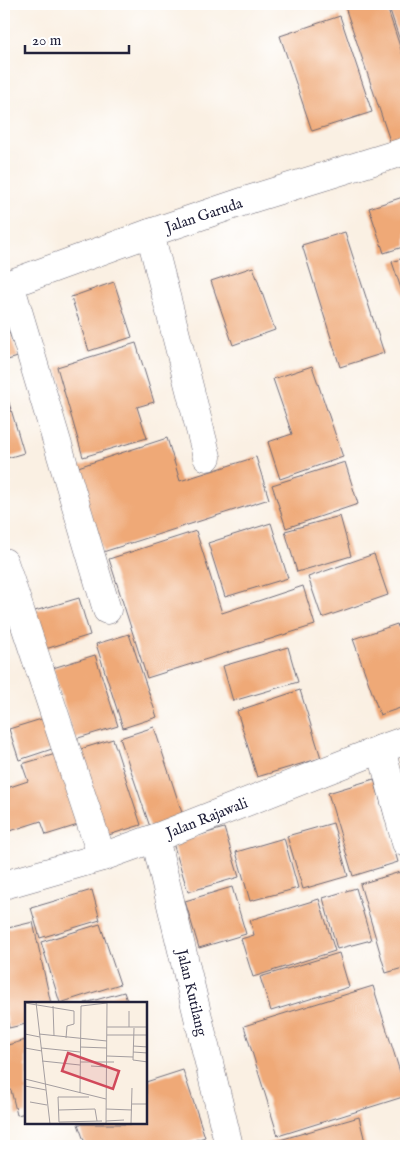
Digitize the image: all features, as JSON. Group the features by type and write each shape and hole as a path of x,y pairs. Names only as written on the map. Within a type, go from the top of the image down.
{"street":[{"name":"Jalan Garuda","path":"7,285 250,199 406,151"},
{"path":"150,233 206,456"},
{"path":"7,285 107,610"},
{"path":"4,562 102,856"},
{"path":"394,745 406,843"},
{"name":"Jalan Rajawali","path":"4,886 155,838 394,745"},
{"name":"Jalan Kutilang","path":"155,838 229,1146"}],"building":[{"path":"344,4 386,4 406,65 406,139 391,144"},
{"path":"388,4 406,4 406,59"},
{"path":"340,16 372,112 312,131 280,36"},
{"path":"406,196 406,246 384,253 369,208"},
{"path":"345,232 384,353 340,367 302,245"},
{"path":"406,257 406,303 392,262"},
{"path":"253,267 275,330 233,345 211,281"},
{"path":"114,282 132,337 89,351 71,297"},
{"path":"4,318 18,357 4,361"},
{"path":"136,343 154,402 137,407 147,438 83,457 57,367"},
{"path":"312,366 343,457 280,479 268,442 292,434 273,379"},
{"path":"4,386 24,453 4,459"},
{"path":"167,438 180,481 256,457 269,499 103,552 75,468"},
{"path":"345,462 358,504 286,528 272,485"},
{"path":"340,516 351,556 297,572 285,531"},
{"path":"271,523 288,578 225,597 208,543"},
{"path":"196,531 222,613 303,586 315,625 147,678 109,559"},
{"path":"374,554 388,595 322,618 308,577"},
{"path":"79,598 90,635 39,651 28,613"},
{"path":"397,624 406,650 406,706 380,715 353,639"},
{"path":"129,634 157,717 123,728 96,644"},
{"path":"288,647 298,682 233,701 223,666"},
{"path":"95,655 118,726 75,739 53,668"},
{"path":"300,690 321,758 257,777 237,711"},
{"path":"48,717 58,747 19,760 9,729"},
{"path":"154,727 183,816 150,827 120,738"},
{"path":"113,739 141,825 102,837 74,751"},
{"path":"59,753 81,824 46,835 41,821 4,833 4,789 28,781 22,764"},
{"path":"374,779 398,862 353,876 328,793"},
{"path":"333,823 348,876 303,889 287,836"},
{"path":"224,828 239,877 188,892 173,843"},
{"path":"284,838 298,888 250,901 236,852"},
{"path":"400,872 406,894 406,967 386,973 360,884"},
{"path":"232,887 246,934 199,948 185,901"},
{"path":"356,888 371,940 337,949 323,898"},
{"path":"92,890 100,920 40,938 31,908"},
{"path":"319,899 335,951 253,977 241,939 254,935 250,920"},
{"path":"33,922 51,1002 25,1002 25,1024 9,1028 4,1005 4,929"},
{"path":"100,924 120,984 60,1002 41,942"},
{"path":"339,953 349,987 271,1011 260,977"},
{"path":"373,986 406,1096 278,1136 244,1026"},
{"path":"124,992 127,1002 89,1002"},
{"path":"25,1040 25,1113 17,1115 11,1090 4,1092 4,1046"},
{"path":"183,1070 205,1137 178,1146 86,1146 78,1125 148,1125 148,1081"},
{"path":"359,1117 366,1146 266,1146 266,1144"}]}
